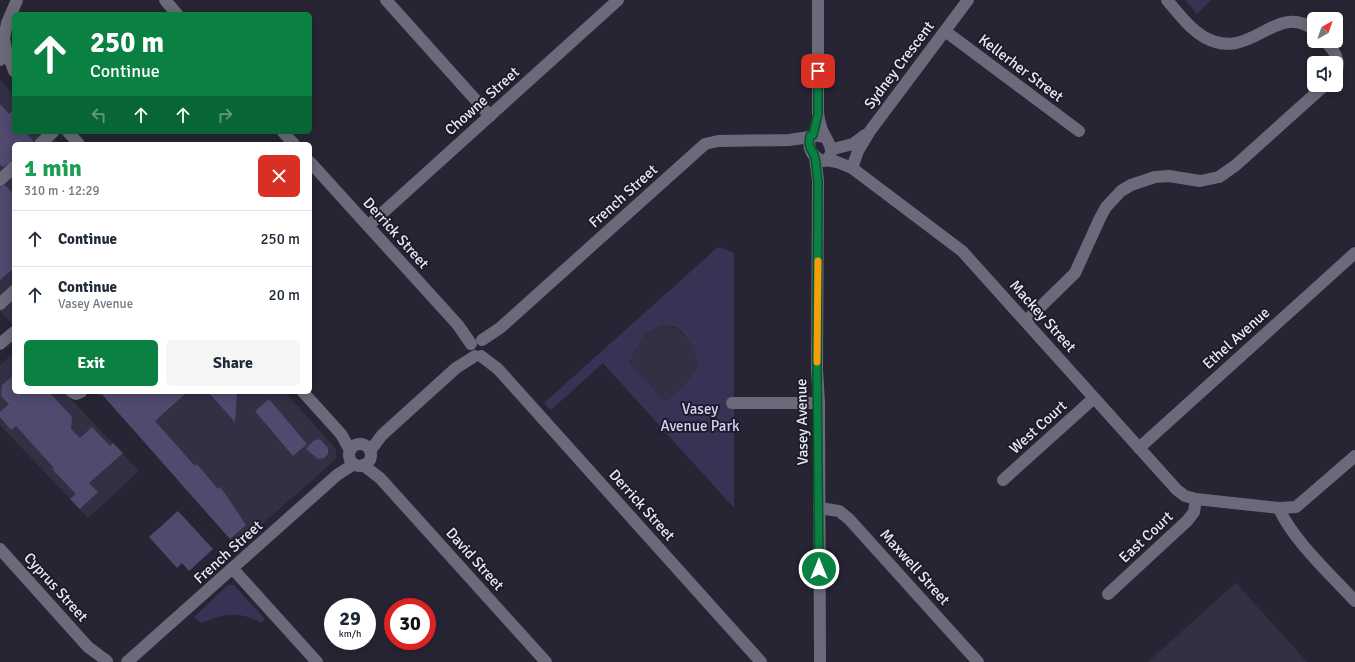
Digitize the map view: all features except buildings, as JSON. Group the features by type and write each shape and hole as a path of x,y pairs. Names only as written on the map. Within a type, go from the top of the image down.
{"street":[{"path":"12,67 2,45 7,23 17,0"},
{"path":"165,0 175,12"},
{"path":"386,0 490,116"},
{"name":"Chowne Street","path":"368,226 618,0"},
{"path":"818,0 818,114 812,136 819,157 831,153 831,143 818,114"},
{"name":"Sydney Crescent","path":"852,168 858,151 870,131 968,0"},
{"path":"1167,0 1196,32 1204,37 1220,42 1240,42 1257,35 1271,25 1287,20 1307,25"},
{"name":"Kellerher Street","path":"945,31 1079,131"},
{"path":"1331,48 1337,56"},
{"path":"0,68 12,74"},
{"path":"1026,321 1076,273 1106,207 1121,191 1130,185 1155,177 1169,176 1200,181 1219,177 1236,165 1317,92"},
{"name":"Sydney Crescent","path":"831,143 853,144 870,131"},
{"path":"42,142 52,134"},
{"path":"70,134 77,142"},
{"path":"286,134 292,142"},
{"path":"812,136 831,143"},
{"name":"French Street","path":"127,662 337,476 705,144 718,140 789,140 812,136"},
{"name":"French Street","path":"789,140 819,157"},
{"name":"Mackey Street","path":"831,143 852,168 962,252 1026,321 1177,490 1188,498 1291,508 1300,504 1355,456"},
{"name":"Mackey Street","path":"819,157 852,168"},
{"name":"Vasey Avenue","path":"819,157 817,369 819,403 820,662"},
{"name":"Derrick Street","path":"312,164 479,347 761,662"},
{"path":"0,180 12,169"},
{"name":"Ethel Avenue","path":"1139,448 1355,253"},
{"path":"0,304 12,293"},
{"path":"0,344 12,334"},
{"name":"David Street","path":"305,394 546,662"},
{"name":"West Court","path":"1003,480 1094,398"},
{"path":"732,404 819,403"},
{"name":"East Court","path":"1108,594 1187,521 1194,512 1196,499"},
{"name":"Maxwell Street","path":"819,508 839,511 849,519 978,662"},
{"path":"1279,508 1284,519 1293,532 1355,601"},
{"name":"Cyprus Street","path":"0,549 88,647 107,662"},
{"path":"233,569 317,662"},
{"name":"French Street","path":"107,662 139,652"}],"shaded area":[{"path":"0,80 12,93 12,134 50,134 57,142 12,142 12,324 0,311"},
{"path":"665,325 677,329 691,341 699,366 686,383 665,402 629,362 645,334"},
{"path":"12,354 12,394 66,394 139,471 88,518 0,425 0,365"},
{"path":"97,394 287,394 336,449 336,459 234,549 230,539 178,481 179,480 102,395 100,397"},
{"path":"1236,583 1307,662 1148,662 1220,597"}],"green space":[{"path":"1185,0 1211,0 1197,14"},
{"name":"Vasey Avenue Park","path":"718,247 734,253 734,508 603,363 551,410 544,403","holes":["661,326 676,328 687,338 691,344 699,366 686,383 665,402 629,362 645,334"]},
{"path":"228,585 234,585 265,619 261,623 246,616 238,615 217,617 201,623 194,617"}],"slow traffic":[{"path":"817,362 818,261"}],"route":[{"path":"818,71 818,114 813,135 810,136 809,141 810,149 815,156 815,169 818,181 817,369 819,403 819,569"}]}
